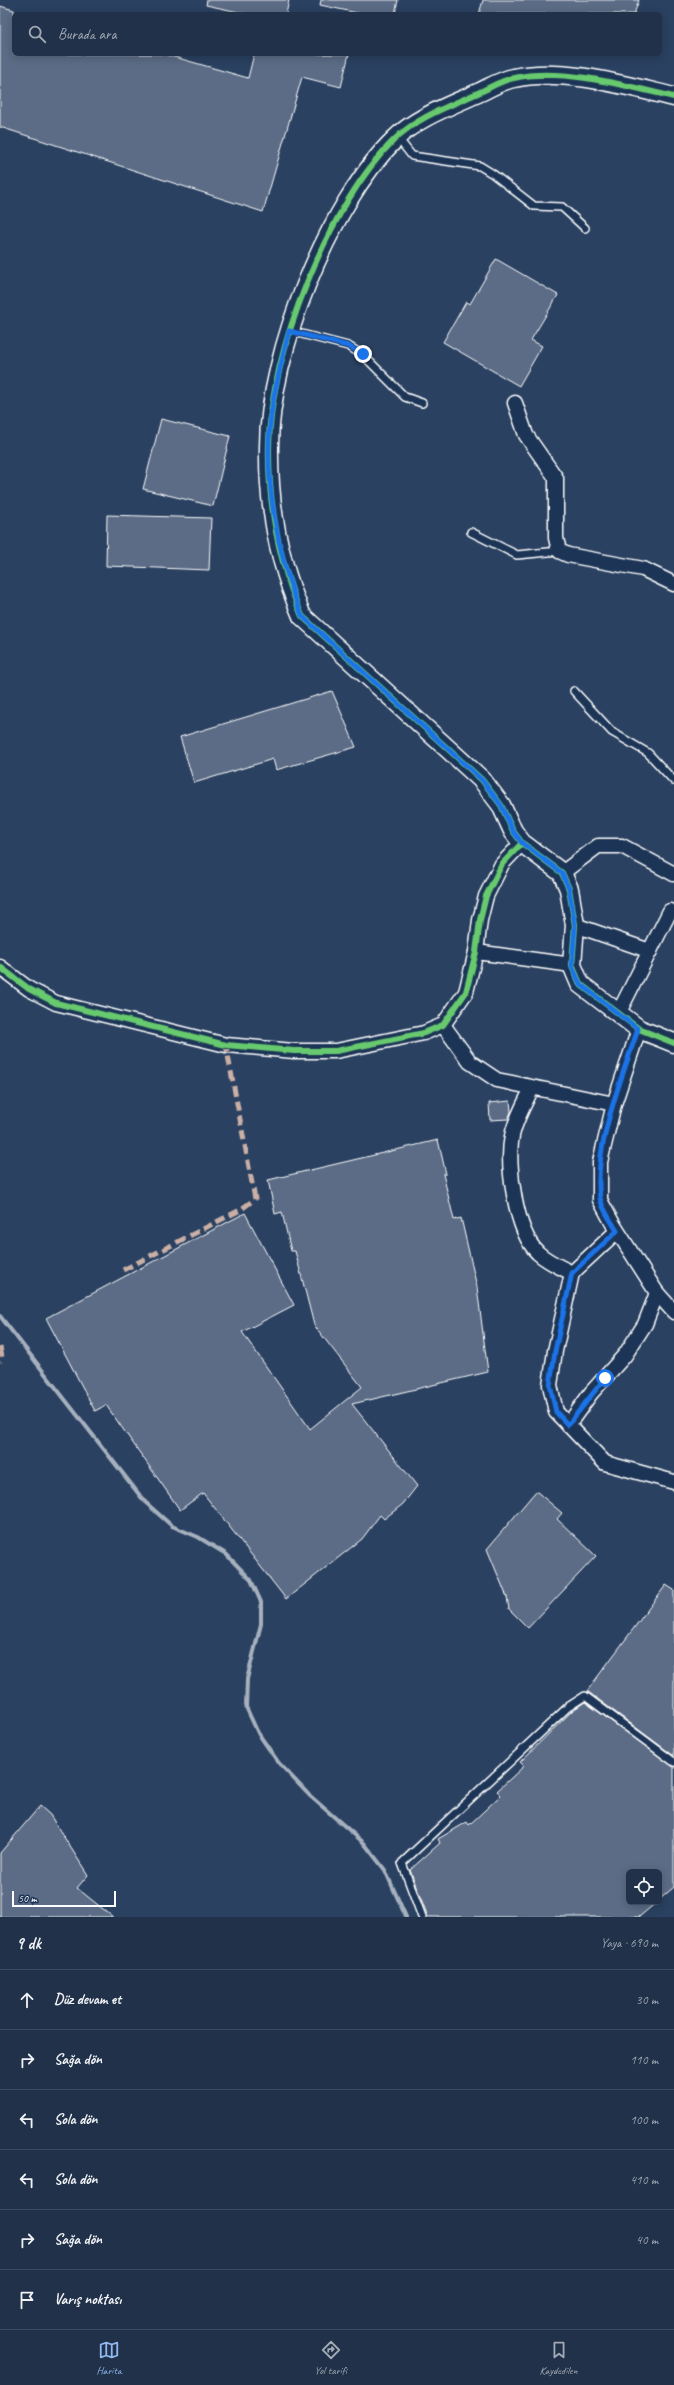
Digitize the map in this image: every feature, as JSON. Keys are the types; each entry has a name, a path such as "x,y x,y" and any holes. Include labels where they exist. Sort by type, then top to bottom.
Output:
{"street":[{"path":"674,97 623,85 541,73 512,78 432,114 397,137 380,154 342,210 306,284 289,331 272,409 268,446 276,533 289,585 302,616 482,780 501,805 513,831 522,843 562,873 569,889 575,925 572,966 580,984 638,1029 674,1043"},
{"path":"515,403 526,435 556,478 556,538 559,551 568,556 643,569 674,584"},
{"path":"0,967 29,989 56,1003 226,1045 294,1051 336,1051 424,1033 444,1024 466,992 476,952 480,920 486,896 502,864 522,843"},
{"path":"562,873 598,846 622,846 674,874"},
{"path":"618,1014 670,911"},
{"path":"575,925 650,951"},
{"path":"476,952 572,966"},
{"path":"444,1024 470,1062 497,1080 614,1104"},
{"path":"638,1029 614,1104 600,1162 600,1200 617,1231 657,1293 674,1312"},
{"path":"532,1088 512,1136 510,1158 516,1201 523,1229 537,1252 553,1264 572,1273"},
{"path":"617,1231 572,1273 555,1351 550,1385 556,1412 605,1463 674,1482"},
{"path":"568,1425 591,1393 625,1355 645,1324 657,1293"}],"lane":[{"path":"397,137 412,156 480,166 493,174 534,206 562,207 586,228"},
{"path":"289,331 348,346 363,354 405,397 422,403"},
{"path":"471,532 517,555 559,551"},
{"path":"574,691 612,732 648,753 674,781"},
{"path":"422,1917 402,1863 568,1707 584,1696 674,1762"}],"building":[{"path":"207,0 289,0 286,12 239,12 206,5"},
{"path":"321,0 398,0 395,12 353,12 320,5"},
{"path":"483,0 639,0 635,12 480,12"},
{"path":"0,6 14,10 14,12 12,12 12,56 171,56 248,78 254,56 349,56 341,87 302,77 263,212 0,127"},
{"path":"496,259 558,295 531,340 542,346 519,386 443,342 466,302 470,304"},
{"path":"161,419 230,436 213,506 143,489"},
{"path":"107,515 211,518 209,570 106,566"},
{"path":"332,691 356,747 276,770 273,759 194,783 180,737"},
{"path":"510,1101 511,1112 508,1119 490,1120 489,1103"},
{"path":"438,1140 446,1174 443,1174 454,1220 461,1218 477,1287 488,1372 352,1404 417,1486 403,1504 384,1519 380,1515 362,1539 286,1599 203,1493 180,1510 106,1405 95,1411 46,1318 245,1213 294,1305 242,1332 310,1429 362,1387 314,1325 295,1251 291,1251 282,1212 275,1214 268,1180"},
{"path":"536,1491 562,1513 557,1519 596,1556 528,1628 509,1609 507,1597 487,1549"},
{"path":"666,1585 674,1590 674,1756 587,1691"},
{"path":"585,1702 674,1767 674,1887 662,1897 662,1869 626,1869 626,1905 653,1905 639,1917 428,1917 410,1870 440,1843 438,1839 467,1822 469,1825 501,1795 497,1791 524,1766 520,1762 573,1710"},
{"path":"40,1806 50,1815 88,1875 77,1888 113,1917 0,1917 0,1853"}],"waterway":[{"path":"0,1316 145,1502 172,1526 198,1537 226,1554 251,1580 261,1602 261,1624 247,1679 246,1707 258,1733 278,1762 309,1795 364,1843 385,1870 406,1917"}],"marked path":[{"path":"123,1270 240,1210 255,1199 226,1045"},
{"path":"0,1347 2,1357 0,1362"}],"cycle path":[{"path":"674,97 594,79 573,76 532,75 501,82 435,112 404,131 395,139 371,167 347,201 326,240 307,282 291,325 279,368 272,409 269,446 270,490 276,533 287,575 302,616 482,780 501,805 513,831 522,843 562,873 569,889 575,925 572,965 580,984 639,1029 674,1043"},
{"path":"0,967 29,989 56,1003 226,1045 294,1051 336,1051 424,1033 443,1025 466,992 476,952 480,920 486,896 502,864 522,843"}],"route":[{"path":"363,354 348,346 289,331 281,362 272,409 268,446 276,533 289,585 302,616 332,645 379,685 482,780 501,805 513,831 522,843 562,873 569,889 575,925 572,966 580,984 638,1029 614,1104 600,1162 600,1200 617,1231 572,1273 555,1351 550,1385 556,1412 568,1425 591,1393 605,1378"}]}
